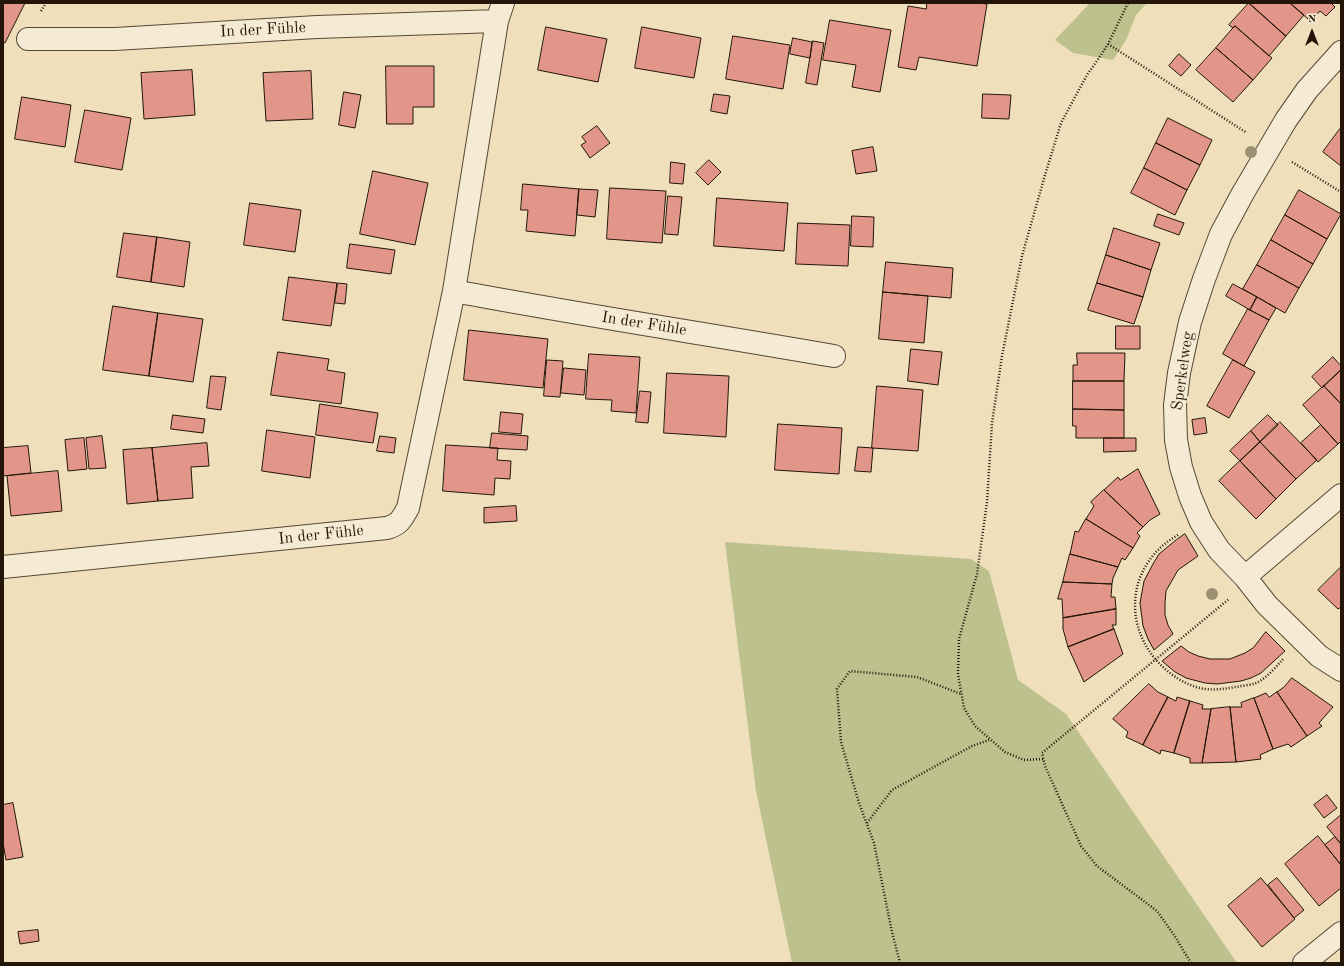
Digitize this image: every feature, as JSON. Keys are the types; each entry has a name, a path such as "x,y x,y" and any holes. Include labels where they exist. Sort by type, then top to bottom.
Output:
{"street":[{"name":"In der Fühle","path":"3,567 387,528 397,525 408,508 454,291 500,12 317,27 115,39 28,39"},
{"name":"Sperkelweg","path":"1341,52 1307,90 1286,120 1221,234 1190,322 1179,373 1176,405 1176,440 1181,467 1190,496 1201,522 1219,550 1267,605 1319,656 1341,670"},
{"name":"In der Fühle","path":"454,291 552,310 676,328 834,356"},
{"path":"1244,577 1341,495"},
{"path":"1304,963 1341,933"}],"path":[{"path":"1043,759 1024,760 1005,752 989,740 975,726 964,708 961,694 958,674 959,639 977,574 987,502 992,423 1002,356 1022,256 1061,123 1087,75 1108,44 1128,3"},
{"path":"1108,44 1341,192"},
{"path":"1201,522 1174,536 1160,548 1147,564 1137,585 1134,609 1140,632 1155,660 1170,673 1184,682 1204,689 1223,689 1257,682 1270,673 1302,640"},
{"path":"1191,963 1157,911 1097,866 1081,846 1045,766 1042,753 1230,599 1244,577"},
{"path":"900,963 892,932 874,843 859,803 841,742 837,689 850,671 917,677 961,694"},
{"path":"866,824 892,790 972,746 989,740"}],"green space":[{"path":"1090,3 1147,3 1136,15 1126,40 1113,60 1073,53 1055,40"},
{"path":"725,542 971,559 989,571 1018,680 1066,714 1237,963 792,963 756,791"}],"building":[{"path":"3,3 25,3 5,43 3,42"},
{"path":"927,3 987,4 977,66 919,57 916,70 898,67 908,6 926,9"},
{"path":"1249,3 1286,36 1269,56 1235,26 1233,28 1229,25"},
{"path":"1249,3 1290,3 1304,15 1286,36"},
{"path":"1290,3 1331,3 1335,7 1326,16 1320,11 1311,21"},
{"path":"830,20 891,30 880,92 852,87 856,65 823,60"},
{"path":"1235,26 1272,58 1253,80 1216,48"},
{"path":"546,27 607,39 598,82 538,70"},
{"path":"642,27 701,38 694,78 635,68"},
{"path":"733,36 790,45 783,89 726,79"},
{"path":"793,38 812,42 810,58 790,54"},
{"path":"813,41 824,43 817,85 806,83"},
{"path":"1216,48 1253,80 1233,102 1196,70"},
{"path":"1179,54 1191,65 1181,76 1169,66"},
{"path":"386,66 434,66 434,107 413,107 413,124 387,124"},
{"path":"192,70 195,115 144,119 141,73"},
{"path":"311,71 313,119 266,121 263,73"},
{"path":"344,92 361,95 355,128 339,125"},
{"path":"714,94 730,96 727,114 711,111"},
{"path":"983,94 1011,95 1009,119 982,118"},
{"path":"22,97 71,105 65,147 15,139"},
{"path":"85,110 131,118 122,170 75,162"},
{"path":"1168,118 1212,140 1200,165 1156,143"},
{"path":"597,126 610,143 590,158 581,145 586,142 582,137"},
{"path":"1340,129 1341,130 1341,166 1323,152"},
{"path":"1156,143 1200,165 1187,190 1144,168"},
{"path":"873,147 877,171 856,174 852,151"},
{"path":"709,160 721,172 708,185 696,173"},
{"path":"671,162 685,164 683,184 670,183"},
{"path":"1144,168 1187,190 1175,215 1131,193"},
{"path":"373,171 428,183 415,245 360,234"},
{"path":"523,184 579,189 575,236 526,231 528,210 521,210"},
{"path":"610,188 666,191 662,243 607,239"},
{"path":"579,189 598,190 595,217 577,215"},
{"path":"1299,190 1341,214 1327,239 1285,215"},
{"path":"668,196 682,197 678,235 665,234"},
{"path":"717,198 788,203 784,251 714,246"},
{"path":"250,203 301,210 295,252 244,245"},
{"path":"1158,214 1184,223 1179,235 1154,226"},
{"path":"1285,215 1327,239 1313,264 1271,240"},
{"path":"852,216 874,217 873,247 851,246"},
{"path":"798,223 850,225 848,266 796,264"},
{"path":"1114,228 1160,243 1151,270 1106,255"},
{"path":"124,233 157,237 151,282 117,277"},
{"path":"157,237 190,242 184,287 151,282"},
{"path":"1271,240 1313,264 1299,288 1257,265"},
{"path":"350,244 395,250 391,274 347,268"},
{"path":"1106,255 1151,270 1143,297 1097,283"},
{"path":"886,262 953,268 951,298 883,292"},
{"path":"1257,265 1299,288 1285,313 1243,289"},
{"path":"289,277 337,283 331,326 283,320"},
{"path":"338,283 347,284 345,304 335,303"},
{"path":"1097,283 1143,297 1134,324 1088,310"},
{"path":"1233,284 1257,297 1250,310 1226,296"},
{"path":"883,292 928,296 924,343 879,339"},
{"path":"1257,297 1276,308 1269,320 1250,310"},
{"path":"113,306 158,313 149,376 103,370"},
{"path":"1248,309 1269,320 1244,366 1223,354"},
{"path":"158,313 203,319 193,382 149,376"},
{"path":"1116,326 1140,326 1140,349 1116,349"},
{"path":"469,330 548,339 543,388 464,380"},
{"path":"911,349 942,352 938,385 908,381"},
{"path":"278,352 329,359 327,370 345,373 341,404 271,395"},
{"path":"1077,353 1125,353 1124,381 1073,381 1073,365 1077,365"},
{"path":"589,354 640,357 636,413 611,411 612,400 586,399"},
{"path":"1333,357 1341,366 1341,370 1322,388 1312,377"},
{"path":"547,360 563,361 560,397 544,396"},
{"path":"1233,360 1255,372 1229,418 1207,406"},
{"path":"564,368 586,370 584,395 561,393"},
{"path":"1341,370 1341,404 1324,386"},
{"path":"667,373 729,376 726,437 664,433"},
{"path":"211,376 226,377 221,410 207,408"},
{"path":"1073,381 1124,381 1124,410 1073,409"},
{"path":"877,386 923,390 918,451 872,448"},
{"path":"1324,386 1341,404 1341,441 1338,444 1303,405"},
{"path":"640,391 651,392 648,423 636,422"},
{"path":"320,404 378,413 373,443 316,435"},
{"path":"1073,409 1124,410 1124,438 1076,438 1076,426 1073,426"},
{"path":"501,412 523,414 521,434 499,432"},
{"path":"173,415 205,419 203,433 171,429"},
{"path":"1268,415 1278,425 1260,442 1251,431"},
{"path":"1205,418 1207,433 1194,435 1192,420"},
{"path":"1280,422 1317,460 1296,479 1260,442"},
{"path":"778,424 842,428 839,474 775,470"},
{"path":"1321,425 1338,444 1318,462 1301,443"},
{"path":"267,430 315,437 310,478 262,471"},
{"path":"1251,431 1260,442 1240,461 1230,451"},
{"path":"492,433 528,436 527,450 490,448"},
{"path":"102,436 106,468 89,469 86,438"},
{"path":"380,436 396,438 394,453 377,451"},
{"path":"84,438 87,469 68,471 65,440"},
{"path":"1104,438 1136,438 1136,451 1104,452"},
{"path":"1260,442 1296,479 1276,499 1240,461"},
{"path":"207,443 209,466 191,467 193,498 158,501 152,448"},
{"path":"446,445 498,448 497,460 511,461 510,479 495,478 494,495 443,491"},
{"path":"28,446 31,473 3,476 3,448"},
{"path":"858,447 873,448 871,472 855,471"},
{"path":"152,448 158,501 127,504 123,450"},
{"path":"1240,461 1276,499 1256,519 1219,481"},
{"path":"1138,469 1160,514 1150,520 1143,527 1104,490 1118,477 1120,480"},
{"path":"58,471 62,511 11,516 7,476"},
{"path":"1104,490 1143,527 1137,533 1140,536 1133,548 1086,519 1094,506 1091,502"},
{"path":"516,506 517,521 484,523 484,508"},
{"path":"1086,519 1133,548 1125,560 1122,558 1118,567 1070,554 1075,531 1078,532"},
{"path":"1185,534 1198,556 1178,570 1166,591 1165,615 1173,634 1154,650 1143,626 1140,603 1144,581 1159,554"},
{"path":"1070,554 1118,567 1112,584 1063,582"},
{"path":"1341,567 1341,607 1338,609 1318,590"},
{"path":"1063,582 1112,584 1111,597 1115,597 1116,609 1063,618 1062,599 1058,599"},
{"path":"1116,609 1116,625 1112,625 1114,629 1068,647 1063,629 1063,618"},
{"path":"1114,629 1123,654 1084,682 1068,647"},
{"path":"1266,632 1285,651 1261,673 1241,681 1217,684 1205,683 1186,678 1175,672 1162,661 1181,646 1198,656 1210,659 1230,659 1253,648"},
{"path":"1292,678 1333,707 1319,723 1322,726 1307,736 1277,692"},
{"path":"1149,684 1158,692 1168,697 1143,745 1126,737 1128,732 1113,719"},
{"path":"1277,692 1307,736 1291,747 1288,744 1273,749 1254,698 1266,693 1269,697"},
{"path":"1168,697 1176,701 1177,697 1190,701 1174,753 1161,750 1160,754 1143,745"},
{"path":"1254,698 1273,749 1260,755 1261,759 1236,762 1230,707 1242,707 1241,703"},
{"path":"1190,701 1203,705 1202,709 1211,709 1202,763 1190,763 1190,758 1174,753"},
{"path":"1230,707 1236,762 1202,763 1211,709"},
{"path":"1327,795 1337,808 1324,818 1314,805"},
{"path":"13,803 23,857 6,860 3,843 3,805"},
{"path":"1341,815 1341,844 1327,827"},
{"path":"1318,836 1341,865 1341,888 1319,906 1285,864"},
{"path":"1335,837 1341,844 1341,865 1325,845"},
{"path":"1261,878 1295,919 1262,947 1228,906"},
{"path":"1277,878 1304,910 1294,918 1268,885"},
{"path":"38,930 39,941 20,944 18,932"}]}
